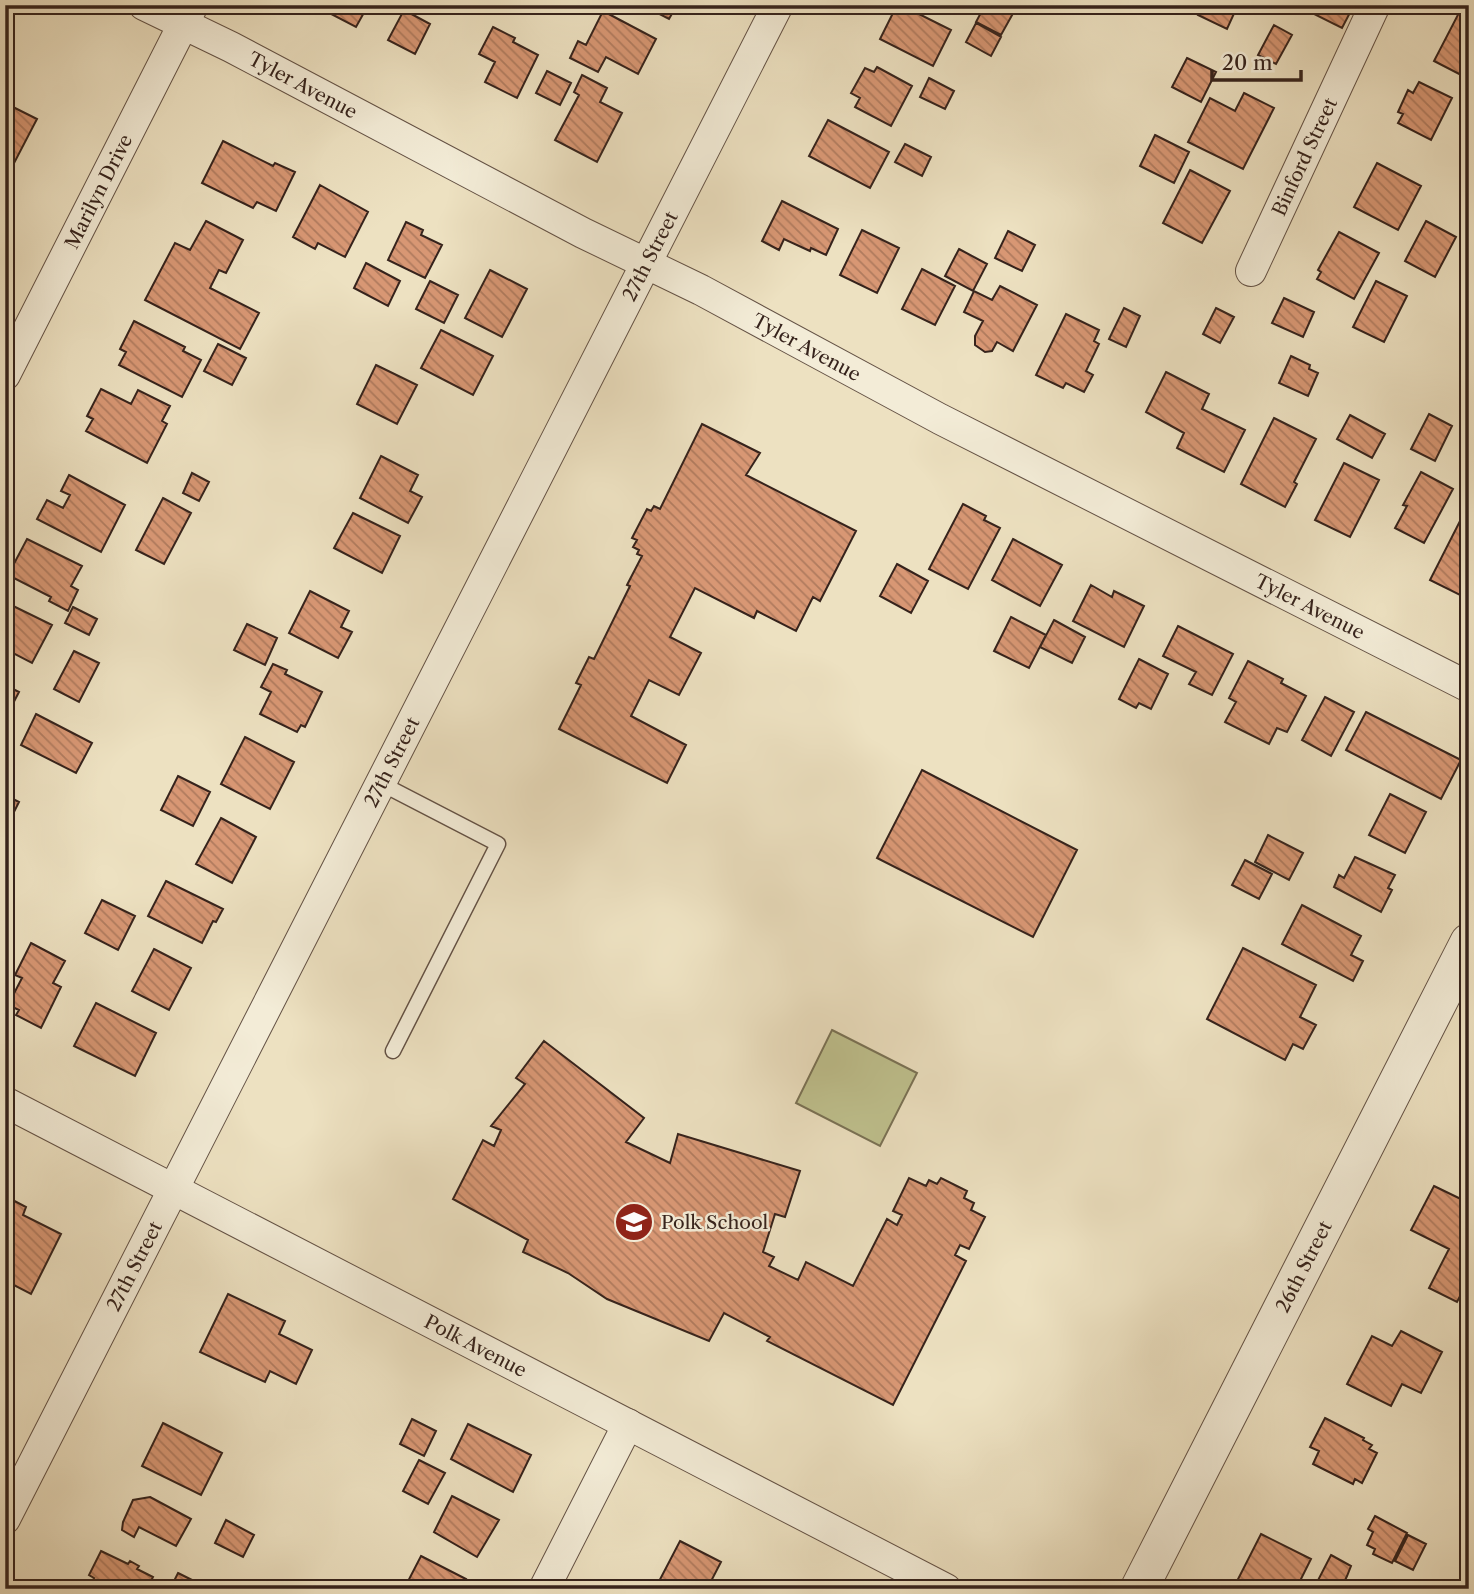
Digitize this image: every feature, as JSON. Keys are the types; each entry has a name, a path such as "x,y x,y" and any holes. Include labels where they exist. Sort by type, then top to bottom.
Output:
{"street":[{"name":"Tyler Avenue","path":"144,5 188,15 231,47 583,233 701,290 940,419 1469,687"},
{"name":"27th Street","path":"5,1519 778,5"},
{"name":"Binford Street","path":"1251,271 1375,5"},
{"name":"Marilyn Drive","path":"5,375 188,15"},
{"name":"26th Street","path":"1139,1589 1467,949"},
{"name":"Polk Avenue","path":"5,1102 946,1589"},
{"path":"544,1589 628,1424"}],"lane":[{"path":"380,783 498,844 393,1051"}],"green space":[{"path":"832,1030 917,1073 880,1146 796,1103"}],"building":[{"path":"314,5 374,5 371,11 366,9 356,27"},
{"path":"642,5 677,5 669,19"},
{"path":"897,5 951,30 933,66 880,39"},
{"path":"985,5 1012,5 1016,8 1001,35 976,22"},
{"path":"1203,5 1237,7 1227,29 1198,15"},
{"path":"1305,5 1354,5 1342,28 1304,9"},
{"path":"1463,5 1469,6 1469,79 1434,61"},
{"path":"404,10 430,24 415,54 388,40"},
{"path":"603,11 656,39 638,74 606,57 598,72 570,58 578,41 586,45"},
{"path":"976,23 1001,37 991,56 966,42"},
{"path":"1274,25 1292,35 1276,64 1258,55"},
{"path":"493,27 515,38 513,42 538,55 517,98 485,82 495,62 479,54"},
{"path":"1187,58 1216,72 1201,102 1172,87"},
{"path":"877,67 912,86 891,126 855,107 860,98 851,93 865,68 874,72"},
{"path":"547,71 571,83 560,105 536,93"},
{"path":"582,75 607,88 600,102 622,113 597,162 555,140 579,95 574,92"},
{"path":"929,78 954,91 945,109 920,97"},
{"path":"1419,82 1452,98 1431,140 1398,123 1403,114 1398,112 1408,90 1413,93"},
{"path":"1244,93 1274,108 1243,169 1188,142 1210,98 1235,111"},
{"path":"5,103 37,119 11,169 5,166"},
{"path":"828,120 889,152 870,188 809,156"},
{"path":"1155,135 1189,152 1174,183 1140,166"},
{"path":"223,141 273,166 275,163 295,172 276,211 257,202 253,208 202,183"},
{"path":"905,144 931,157 922,176 895,162"},
{"path":"1377,163 1421,186 1398,230 1354,207"},
{"path":"1190,170 1230,191 1202,243 1163,223"},
{"path":"320,185 368,212 345,257 318,243 315,249 293,237"},
{"path":"782,201 838,229 826,255 784,239 779,250 762,241"},
{"path":"206,221 243,240 226,273 219,270 210,288 259,313 240,349 145,300 175,243 190,250"},
{"path":"1426,221 1456,237 1435,277 1405,261"},
{"path":"406,222 423,230 421,235 442,245 425,278 388,260"},
{"path":"862,230 899,248 877,293 840,275"},
{"path":"1008,231 1035,245 1022,271 995,258"},
{"path":"1339,232 1379,253 1354,299 1317,279 1321,272 1318,270"},
{"path":"959,249 987,264 973,291 945,276"},
{"path":"366,263 400,281 388,306 354,288"},
{"path":"922,269 955,286 935,325 902,309"},
{"path":"490,270 527,289 502,337 465,318"},
{"path":"430,281 458,295 444,323 416,309"},
{"path":"1376,281 1407,296 1384,342 1353,327"},
{"path":"1000,286 1037,305 1013,351 997,342 992,351 985,352 975,345 975,336 983,321 964,312 974,291 992,300"},
{"path":"1284,298 1314,312 1303,337 1272,323"},
{"path":"1124,308 1140,316 1126,347 1109,339"},
{"path":"1216,308 1234,317 1220,343 1203,334"},
{"path":"1066,314 1099,330 1094,341 1099,344 1086,371 1093,375 1084,392 1066,383 1063,388 1036,375"},
{"path":"134,321 185,347 183,351 201,360 182,397 119,365 126,352 120,349"},
{"path":"441,330 493,356 473,395 421,368"},
{"path":"218,344 246,358 232,385 204,371"},
{"path":"1291,356 1310,365 1309,369 1318,373 1308,396 1279,383"},
{"path":"376,365 417,385 397,424 357,404"},
{"path":"1166,372 1209,394 1202,409 1245,430 1224,472 1177,448 1184,433 1146,412"},
{"path":"101,389 131,404 138,390 170,406 162,421 167,424 147,463 86,431 93,419 87,416"},
{"path":"1429,414 1452,426 1435,461 1411,449"},
{"path":"1350,415 1385,434 1372,458 1337,439"},
{"path":"1274,418 1316,439 1294,482 1297,484 1285,507 1241,484"},
{"path":"702,424 760,453 746,475 856,531 820,601 813,597 796,631 757,611 754,618 695,588 670,637 701,653 679,695 649,680 631,716 686,745 667,783 559,729 581,685 576,683 589,657 594,659 642,556 637,554 639,550 633,547 637,540 632,538 647,509 651,511 654,506 660,509"},
{"path":"381,456 418,475 410,491 422,497 408,523 360,498"},
{"path":"1344,463 1379,480 1350,537 1315,520"},
{"path":"1421,472 1453,489 1424,543 1395,528 1407,506 1403,505"},
{"path":"192,473 209,482 199,501 183,493"},
{"path":"69,475 125,505 101,552 37,519 47,500 63,508 70,495 61,491"},
{"path":"163,498 191,513 164,564 136,550"},
{"path":"963,504 986,516 984,520 1000,528 968,589 929,569"},
{"path":"353,513 400,536 382,573 334,548"},
{"path":"1460,521 1469,525 1469,586 1465,584 1460,595 1430,580"},
{"path":"27,539 82,566 71,586 78,590 68,611 49,601 51,597 8,575"},
{"path":"1013,539 1062,565 1040,606 992,580"},
{"path":"897,564 928,581 911,613 880,596"},
{"path":"1091,585 1112,597 1114,591 1144,606 1124,647 1073,621"},
{"path":"310,591 349,611 341,627 352,632 338,658 289,633"},
{"path":"5,602 52,625 32,663 5,649"},
{"path":"73,607 97,619 89,635 65,623"},
{"path":"1011,617 1046,635 1029,668 994,651"},
{"path":"1054,620 1085,637 1072,663 1040,647"},
{"path":"247,624 277,638 265,665 234,650"},
{"path":"1178,626 1233,654 1212,695 1189,684 1196,672 1163,656"},
{"path":"74,651 99,663 79,702 54,689"},
{"path":"1139,659 1168,674 1151,709 1139,703 1136,708 1119,699"},
{"path":"1248,661 1283,679 1281,683 1306,696 1287,732 1277,728 1269,744 1225,722 1236,702 1229,698"},
{"path":"273,664 287,670 285,674 322,692 305,727 301,725 297,732 260,714 271,692 261,687"},
{"path":"5,685 19,692 5,719"},
{"path":"1325,697 1354,712 1331,756 1302,740"},
{"path":"1366,712 1461,760 1441,799 1346,750"},
{"path":"36,714 92,743 76,773 21,745"},
{"path":"245,737 294,762 270,809 221,784"},
{"path":"922,770 1077,850 1033,937 877,858"},
{"path":"178,776 210,792 193,826 161,810"},
{"path":"1390,794 1426,812 1405,853 1369,835"},
{"path":"5,795 19,802 7,826 5,825"},
{"path":"221,818 256,837 232,883 196,864"},
{"path":"1268,835 1303,853 1289,880 1255,862"},
{"path":"1355,857 1395,875 1388,888 1392,890 1381,912 1334,887 1339,875 1344,878"},
{"path":"1245,860 1272,874 1259,899 1232,885"},
{"path":"166,881 223,909 216,922 213,921 202,943 148,916"},
{"path":"102,900 135,916 118,950 85,933"},
{"path":"1302,905 1361,936 1351,955 1363,961 1353,981 1282,944"},
{"path":"31,943 65,961 53,983 61,987 41,1028 16,1015 19,1010 8,1005 22,978 15,975"},
{"path":"1243,948 1316,985 1300,1017 1316,1025 1303,1049 1293,1044 1285,1060 1207,1019"},
{"path":"154,949 191,968 169,1010 132,991"},
{"path":"96,1003 156,1033 135,1076 74,1046"},
{"name":"Polk School","path":"544,1041 644,1118 626,1142 670,1163 678,1134 800,1171 785,1217 775,1214 763,1252 774,1257 769,1266 798,1280 806,1262 853,1286 887,1219 897,1225 902,1215 893,1211 909,1178 926,1186 929,1180 937,1184 941,1178 967,1191 964,1198 974,1203 971,1210 985,1217 969,1249 960,1245 955,1255 966,1261 893,1405 767,1341 770,1337 724,1313 709,1341 607,1299 568,1273 523,1252 528,1240 453,1199 483,1140 494,1146 501,1130 491,1126 525,1084 516,1078"},
{"path":"1434,1186 1469,1203 1469,1279 1457,1302 1429,1288 1449,1249 1411,1230"},
{"path":"5,1196 26,1207 23,1215 61,1234 31,1294 6,1281"},
{"path":"228,1294 285,1321 279,1334 312,1350 296,1384 270,1371 265,1382 200,1352"},
{"path":"1401,1331 1442,1352 1421,1393 1402,1384 1391,1406 1347,1384 1372,1336 1392,1346"},
{"path":"1325,1418 1364,1438 1363,1440 1372,1445 1369,1449 1377,1453 1362,1483 1355,1479 1353,1484 1313,1464 1319,1451 1310,1447"},
{"path":"412,1419 436,1431 424,1456 400,1444"},
{"path":"163,1423 222,1453 201,1495 142,1466"},
{"path":"468,1424 531,1455 513,1492 451,1459"},
{"path":"419,1460 445,1473 428,1504 403,1491"},
{"path":"452,1496 499,1520 477,1557 434,1532"},
{"path":"150,1497 191,1519 176,1546 139,1527 134,1537 122,1530 133,1500"},
{"path":"1375,1516 1407,1533 1392,1563 1373,1554 1375,1549 1367,1545 1373,1532 1368,1529"},
{"path":"226,1520 254,1535 243,1557 215,1543"},
{"path":"1261,1534 1311,1559 1296,1589 1233,1589"},
{"path":"1408,1535 1426,1544 1413,1570 1395,1561"},
{"path":"680,1541 721,1562 707,1589 655,1589"},
{"path":"101,1551 128,1564 130,1561 139,1566 137,1569 153,1577 147,1589 88,1589 94,1578 89,1575"},
{"path":"1331,1555 1351,1566 1347,1576 1341,1589 1316,1589 1314,1588"},
{"path":"421,1556 466,1579 461,1589 404,1589"},
{"path":"178,1573 210,1589 170,1589"}],"place":[{"name":"Polk School","path":"634,1222"}]}
